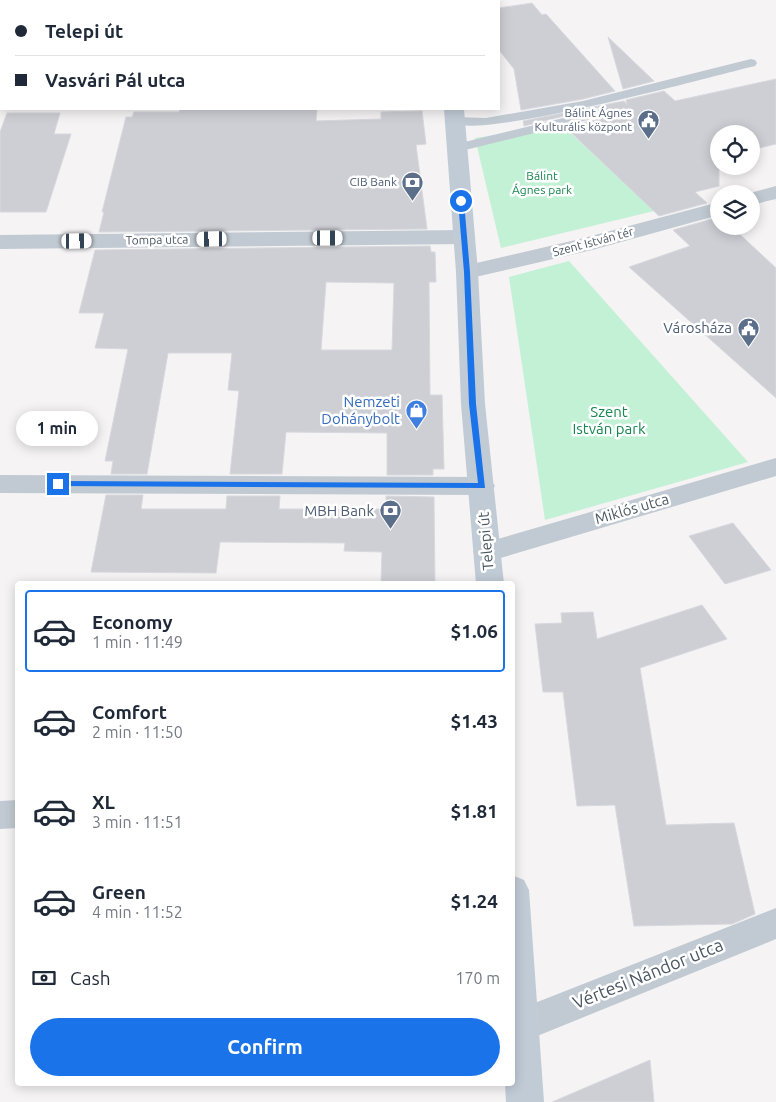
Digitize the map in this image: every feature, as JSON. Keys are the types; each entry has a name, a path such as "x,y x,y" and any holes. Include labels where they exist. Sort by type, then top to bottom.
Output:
{"main road":[{"name":"Telepi út","path":"454,115 467,272 473,404 490,581"},
{"path":"515,941 525,1102"}],"street":[{"path":"760,196 776,192"},
{"name":"Szent István tér","path":"467,272 584,245 710,210"},
{"name":"Tompa utca","path":"0,242 464,237"},
{"name":"Miklós utca","path":"487,552 776,467"},
{"path":"0,484 482,486"},
{"path":"0,815 15,814"},
{"name":"Vértesi Nándor utca","path":"520,1026 776,923"}],"lane":[{"path":"454,115 486,122 583,105 751,63"},
{"path":"457,148 744,77"}],"green space":[{"name":"Bálint Ágnes park","path":"562,125 654,211 501,248 475,138"},
{"name":"Szent István park","path":"569,261 748,462 545,520 509,277"}],"building":[{"path":"532,3 542,15 546,14 615,91 583,99 521,110 514,69 500,51 500,8"},
{"path":"608,37 654,81 623,89"},
{"name":"Bálint Ágnes Kulturális központ","path":"776,79 776,144 760,148 760,125 710,125 710,175 719,175 719,185 710,185 710,188 695,192 707,203 659,216 565,127 604,118 608,114 604,108 600,107 524,126 523,121 624,101 627,105 626,100 664,91 675,101"},
{"path":"180,110 317,110 316,121 381,119 381,112 422,111 426,144 416,145 427,229 99,232 104,212 102,212 126,117 132,117 134,112 179,112"},
{"path":"7,113 60,113 54,134 71,134 46,212 0,212 0,132"},
{"name":"Városháza","path":"710,220 710,235 741,235 776,268 776,398 629,267 690,246 673,230"},
{"path":"430,246 431,252 435,252 436,282 429,282 430,395 442,395 444,469 433,469 433,475 387,475 387,433 286,432 282,474 230,474 239,391 228,390 232,353 168,353 147,474 111,474 113,461 105,461 128,349 95,348 104,313 79,313 95,250","holes":["326,282 394,283 392,350 321,350"]},
{"path":"106,495 143,495 141,509 226,509 227,496 280,496 279,509 386,509 386,496 434,497 435,581 381,581 382,552 344,551 345,543 220,542 216,573 91,572"},
{"path":"733,523 771,570 725,584 689,536"},
{"path":"702,605 727,639 640,668 666,825 734,823 755,914 732,924 634,926 615,805 577,806 563,692 543,692 535,624 562,623 561,613 593,612 597,639"},
{"path":"650,1060 654,1102 552,1102"}],"place":[{"name":"Bálint Ágnes Kulturális központ","path":"648,139"},
{"name":"CIB Bank","path":"413,201"},
{"name":"Városháza","path":"748,347"},
{"name":"Nemzeti Dohánybolt","path":"416,430"},
{"name":"MBH Bank","path":"390,530"}],"route":[{"path":"58,484 482,486 473,404 467,272 461,201"}]}
